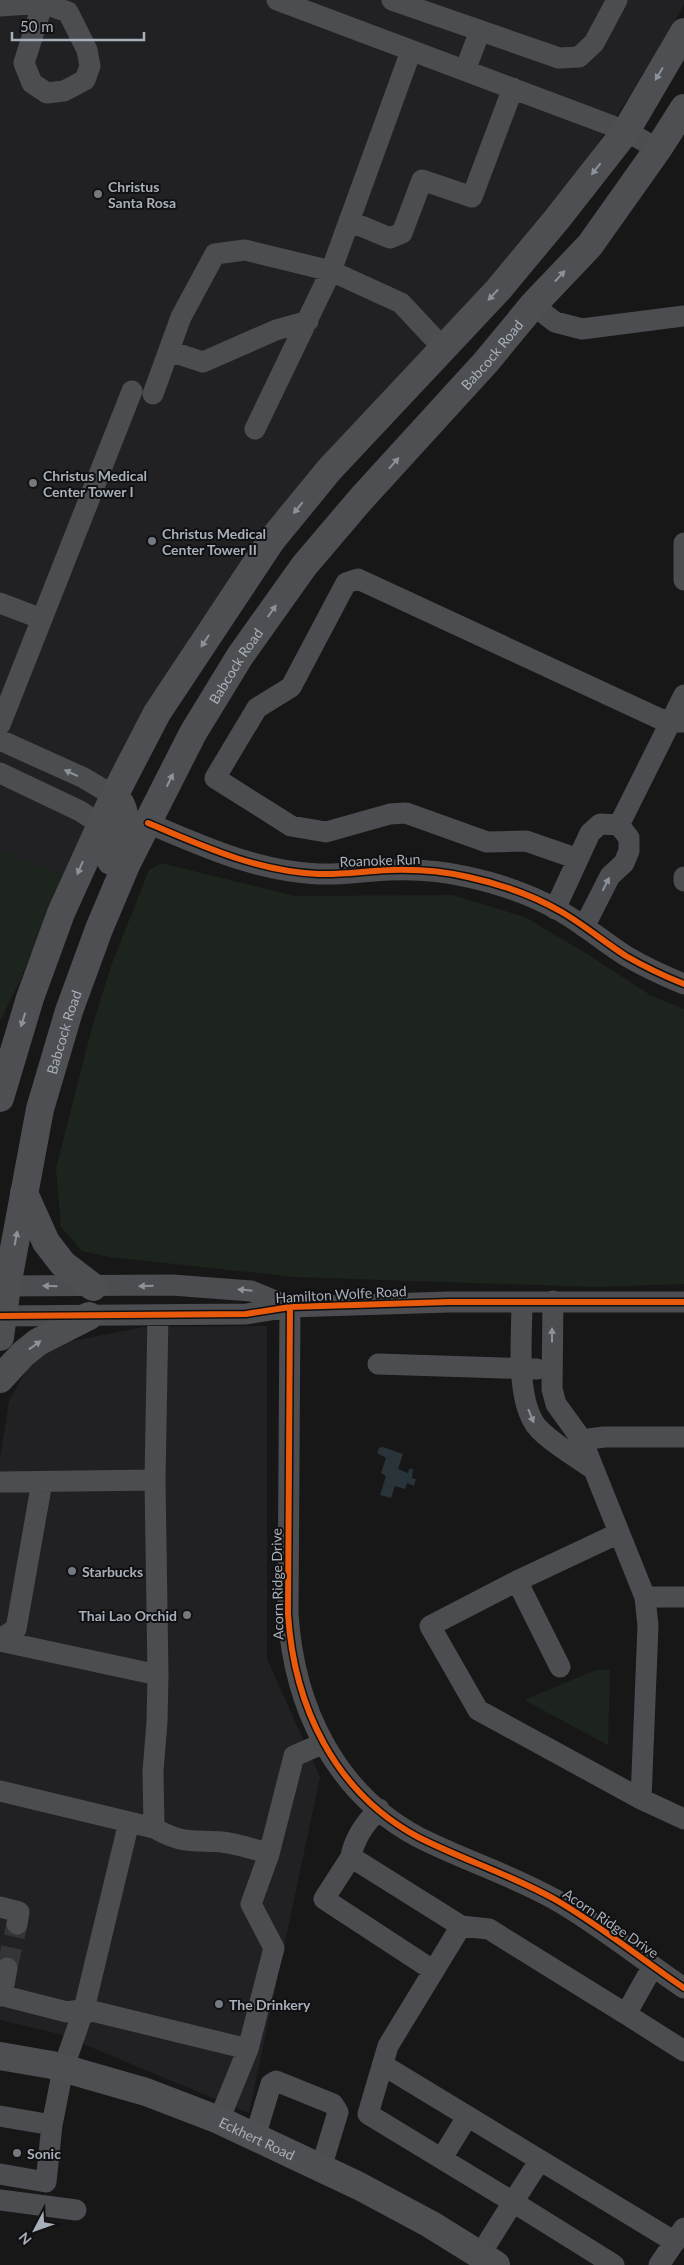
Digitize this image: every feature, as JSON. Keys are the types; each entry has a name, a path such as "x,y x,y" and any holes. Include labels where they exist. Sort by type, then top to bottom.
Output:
{"main road":[{"path":"0,1098 33,988 61,914 100,824 157,713 271,541 329,470 510,276 626,130 684,32"},
{"name":"Babcock Road","path":"1,1323 3,1286 24,1193 40,1109 69,1011 126,865 193,733 240,656 304,566 361,499 479,369 533,305 590,245 658,149 684,108"},
{"path":"329,470 361,499"},
{"path":"94,944 84,928 86,914 126,824 120,802 114,796"},
{"path":"24,1193 46,1242 64,1264 93,1287"},
{"path":"0,1379 23,1354 38,1342 88,1316"},
{"name":"Eckhert Road","path":"0,2056 63,2069 146,2092 219,2120 359,2186 430,2224 488,2260"}],"street":[{"path":"392,0 559,58 579,57 594,43 617,0"},
{"path":"279,1 626,130 658,149"},
{"path":"0,6 44,2"},
{"path":"465,70 480,31"},
{"path":"255,429 331,271 411,51"},
{"path":"349,222 390,238 402,233 422,180 472,197 513,88"},
{"path":"153,394 181,317 215,254 245,250 331,271 401,303 444,348"},
{"path":"533,305 555,322 582,329 684,316"},
{"path":"169,351 203,362 276,330 308,322"},
{"path":"0,724 132,391"},
{"path":"684,543 682,562 684,580"},
{"path":"578,858 526,841 488,842 406,813 390,814 326,832 292,826 216,778 256,708 291,687 346,583 358,579 658,718 678,722"},
{"path":"0,602 42,619"},
{"path":"619,826 678,722 684,695"},
{"path":"0,740 84,778 114,796"},
{"path":"0,773 80,811 100,824"},
{"name":"Roanoke Run","path":"148,824 213,852 247,863 282,870 318,874 353,874 389,870 434,871 467,876 500,885 555,909 626,956 684,984"},
{"path":"555,909 590,834 600,824 619,826 629,838 629,851 624,863 610,876 584,927"},
{"name":"Hamilton Wolfe Road","path":"3,1286 93,1287 172,1285 251,1290 290,1307"},
{"path":"522,1302 525,1399 533,1422 548,1438 576,1445 604,1437 684,1436"},
{"name":"Hamilton Wolfe Road","path":"1,1323 88,1316 246,1314 290,1307 522,1302 684,1302"},
{"path":"553,1302 552,1389 556,1404 576,1445 594,1470 645,1597 648,1626 642,1799"},
{"name":"Acorn Ridge Drive","path":"290,1307 290,1641 301,1694 311,1719 324,1743 355,1786 378,1809 418,1836 555,1900 618,1941 684,1988"},
{"path":"154,1828 153,1771 158,1675 155,1480 158,1314"},
{"path":"378,1364 552,1369"},
{"path":"0,1482 155,1480"},
{"path":"0,1640 16,1629 42,1482"},
{"path":"619,1532 517,1581 430,1626 478,1710 642,1799 684,1819"},
{"path":"517,1581 560,1667"},
{"path":"645,1597 684,1597"},
{"path":"0,1640 158,1675"},
{"path":"219,2120 248,2049 274,1948 251,1904 268,1854 294,1756 324,1743"},
{"path":"0,1791 154,1828 170,1837 186,1842 224,1842 268,1854"},
{"path":"378,1809 357,1837 353,1844 351,1857 324,1898 434,1971"},
{"path":"0,2174 46,2182 52,2125 63,2069 84,2009 129,1822"},
{"path":"351,1857 461,1926 489,1929 684,2051"},
{"path":"0,1908 19,1912 17,1924"},
{"path":"461,1926 388,2046 368,2114 614,2265"},
{"path":"626,2014 653,1966"},
{"path":"7,1968 1,1996 67,2012 84,2009 248,2049"},
{"path":"383,2065 540,2160 679,2235 659,2265"},
{"path":"255,2137 271,2084 276,2081 332,2104 338,2112 321,2168"},
{"path":"0,2116 52,2125"},
{"path":"442,2158 467,2116"},
{"path":"488,2260 513,2202 540,2160"},
{"path":"0,2200 76,2210"}],"shaded area":[{"path":"0,0 684,0 684,4 677,17 632,93 580,170 525,238 240,564 192,634 131,739 64,875 0,851"},
{"path":"0,851 64,875 20,981 0,1021"},
{"path":"161,863 295,896 452,895 525,917 592,957 650,995 684,1009 684,1284 595,1287 295,1277 109,1257 82,1251 61,1227 56,1168 93,1024 111,966 149,870"},
{"path":"267,1326 267,1659 320,1777 249,2113 59,2034 0,2020 0,1460 9,1400 27,1370 52,1345 143,1327"},
{"path":"383,1447 403,1454 398,1469 408,1473 409,1469 413,1469 412,1478 416,1479 414,1486 407,1483 405,1489 395,1486 391,1498 380,1495 386,1476 381,1473 386,1458 377,1453 379,1448"},
{"path":"596,1670 610,1670 608,1745 524,1700"}],"tunnel":[{"path":"7,1968 17,1924"}],"cycle path":[{"path":"148,823 231,856 252,863 295,872 336,874 389,870 429,871 492,883 549,905 626,956 684,984"},
{"path":"0,1316 246,1314 290,1307 449,1302 684,1302"},
{"path":"290,1307 288,1614 292,1648 299,1681 310,1713 324,1743 342,1771 363,1796 389,1818 418,1837 556,1900 684,1988"}],"place":[{"name":"Christus Santa Rosa","path":"98,194"},
{"name":"Christus Medical Center Tower I","path":"33,483"},
{"name":"Christus Medical Center Tower II","path":"152,541"},
{"name":"Starbucks","path":"72,1571"},
{"name":"Thai Lao Orchid","path":"187,1615"},
{"name":"The Drinkery","path":"219,2004"},
{"name":"Sonic","path":"17,2153"}]}
